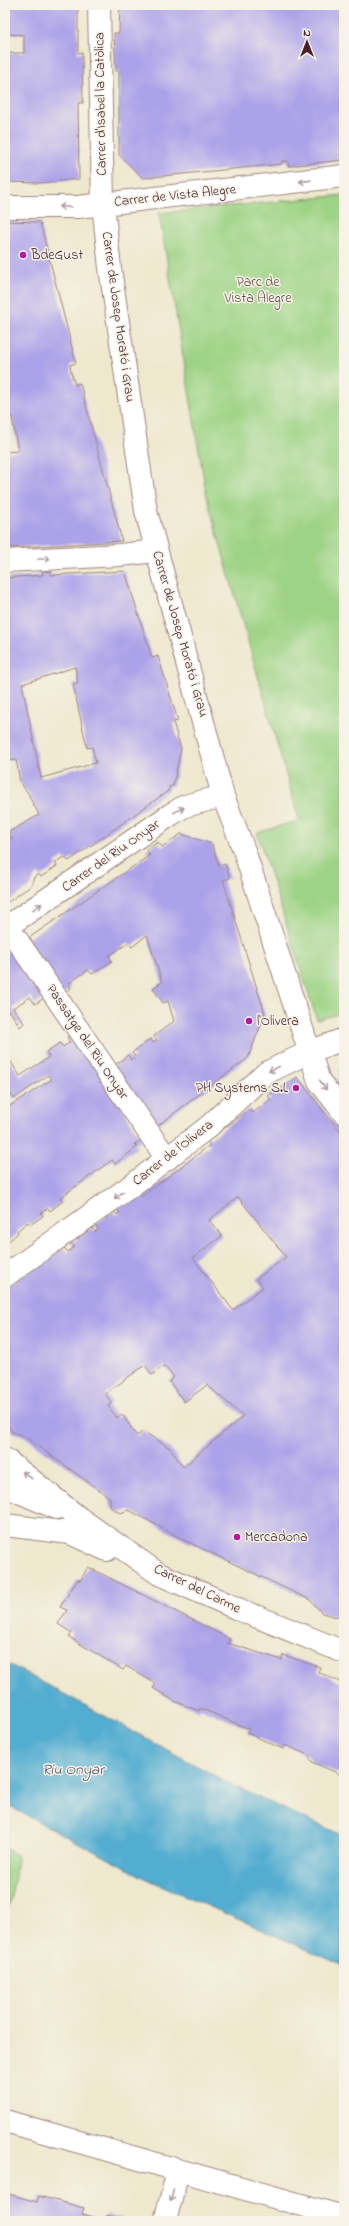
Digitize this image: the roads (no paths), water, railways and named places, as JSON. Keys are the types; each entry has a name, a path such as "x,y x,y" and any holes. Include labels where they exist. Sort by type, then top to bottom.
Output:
{"street":[{"name":"Carrer d'Isabel la Catòlica","path":"99,5 103,204"},
{"name":"Carrer de Vista Alegre","path":"5,207 78,207 344,176"},
{"name":"Carrer de Josep Morató i Grau","path":"103,204 110,268 145,503 156,551 211,744 224,796 273,937 309,1052 319,1081 344,1114"},
{"path":"5,561 120,555 156,551"},
{"name":"Carrer del Riu Onyar","path":"6,928 170,815 185,806 224,796"},
{"name":"Passatge del Riu Onyar","path":"6,928 167,1158"},
{"name":"Carrer de l'Olivera","path":"5,1276 208,1127 266,1074 309,1052 344,1039"},
{"name":"Carrer del Carme","path":"5,1459 75,1526"},
{"path":"5,1486 75,1526"},
{"name":"Carrer del Carme","path":"5,1498 75,1526 159,1574 238,1609 344,1652"},
{"path":"5,1525 75,1526"},
{"path":"5,2121 344,2217"},
{"path":"165,2221 178,2170"}],"water":[{"name":"Riu Onyar","path":"5,1662 236,1787 344,1836 344,1966 145,1878 5,1804"}],"place":[{"name":"BdeGust","path":"23,255"},
{"name":"l'Olivera","path":"249,1021"},
{"name":"PH Systems S.L","path":"296,1088"},
{"name":"Mercadona","path":"237,1537"}],"park label":[{"name":"Parc de Vista Alegre","path":"258,290"}]}
